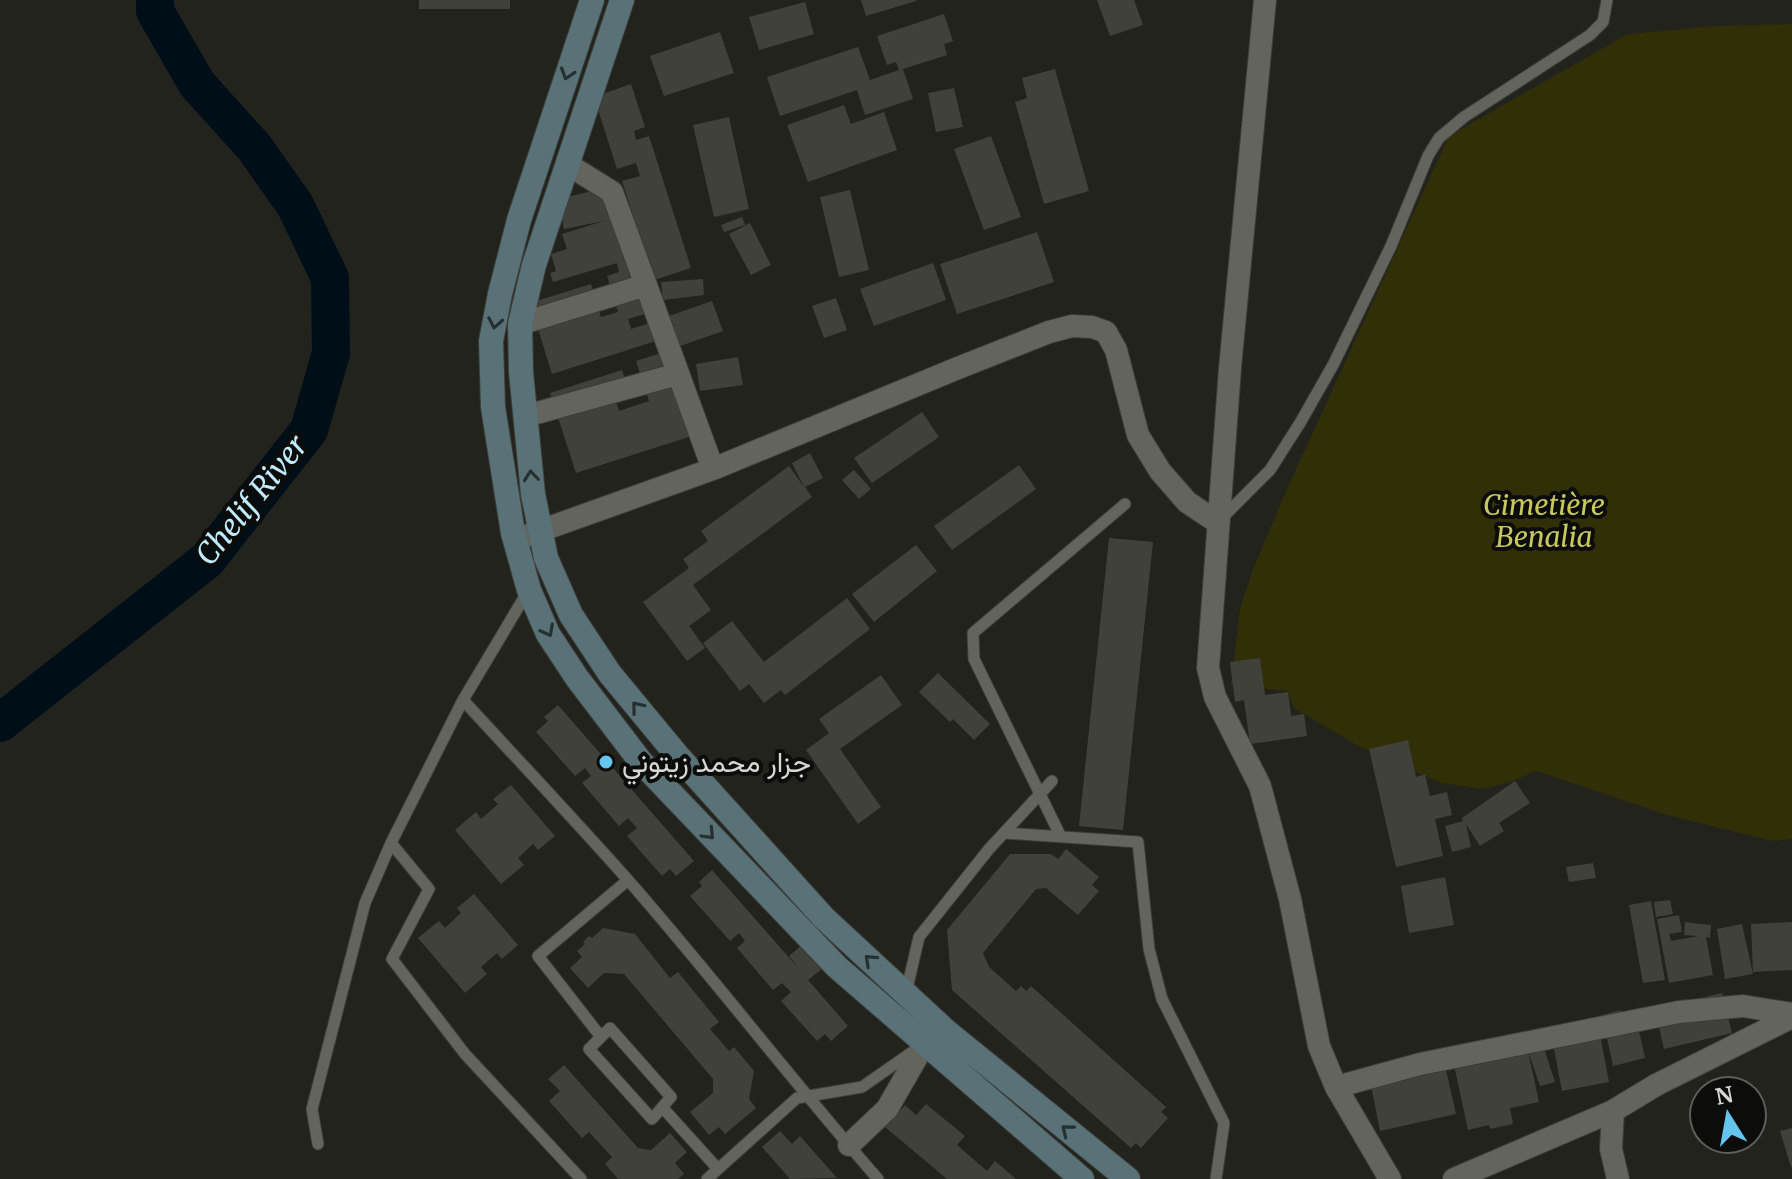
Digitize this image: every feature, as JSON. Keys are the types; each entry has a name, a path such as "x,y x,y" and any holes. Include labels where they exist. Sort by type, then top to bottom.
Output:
{"street":[{"path":"592,0 519,220 491,341 493,407 515,540 529,590 548,634 577,678 641,762 837,967 1128,1179"},
{"path":"622,0 534,265 520,324 533,494 546,558 571,615 610,674 677,755 824,918 906,994 932,1034 1082,1179"},
{"path":"1265,0 1217,522 1208,668 1215,697 1260,786 1290,899 1319,1046 1336,1087 1390,1179"},
{"path":"567,164 612,192 713,469"},
{"path":"520,324 646,285"},
{"path":"515,540 713,469 1049,332 1072,326 1092,327 1106,332 1116,350 1138,435 1160,471 1187,502 1217,522"},
{"path":"526,416 678,374"},
{"path":"1336,1087 1420,1064 1679,1012 1743,1006 1792,1016"},
{"path":"1454,1179 1613,1111 1656,1085 1792,1016"},
{"path":"849,1145 887,1109 932,1034"},
{"path":"1613,1111 1611,1149 1618,1179"}],"lane":[{"path":"1217,522 1270,470 1307,411 1340,352 1391,246 1428,156 1439,138 1464,117 1590,35 1603,22 1607,0"},
{"path":"1060,835 974,659 973,633 1125,504"},
{"path":"318,1144 312,1109 365,903 391,843 463,700 529,590"},
{"path":"463,700 628,880 766,1043 806,1097 878,1179"},
{"path":"906,994 919,937 1004,833 1052,781"},
{"path":"1004,833 1138,842 1149,949 1162,999 1224,1123 1216,1179"},
{"path":"391,843 429,889 392,959 465,1054 581,1179"},
{"path":"601,1037 538,956 628,880"},
{"path":"610,1028 671,1097 652,1119 589,1049 601,1037 610,1028"},
{"path":"707,1179 797,1098 862,1087 932,1034"},
{"path":"662,1107 718,1169"}],"green space":[{"name":"Cimetière Benalia","path":"1792,24 1792,839 1773,841 1667,815 1536,771 1483,789 1441,783 1360,747 1294,708 1287,691 1231,685 1240,609 1253,569 1449,136 1628,34 1714,26"}],"building":[{"path":"419,0 510,0 510,9 419,9"},
{"path":"861,0 916,0 916,1 866,16"},
{"path":"1097,0 1134,0 1143,25 1110,36"},
{"path":"805,2 814,34 759,50 749,17"},
{"path":"944,14 953,41 944,44 947,55 903,69 913,99 865,115 857,90 780,116 767,77 858,47 870,80 899,70 896,62 887,65 877,36"},
{"path":"720,32 734,73 664,96 650,56"},
{"path":"1055,69 1089,191 1044,204 1015,102 1027,98 1022,78"},
{"path":"631,84 645,127 634,131 636,140 649,136 691,268 654,280 622,181 640,176 636,163 617,169 594,97"},
{"path":"954,88 963,127 936,132 928,93"},
{"path":"844,105 851,124 884,112 897,150 808,182 787,125"},
{"path":"729,117 749,209 714,217 693,125"},
{"path":"991,136 1021,217 984,230 954,149"},
{"path":"606,188 648,313 628,319 631,329 650,323 656,341 552,374 530,303 591,284 601,317 618,312 607,276 619,272 617,263 553,282 550,273 556,271 551,254 567,249 562,234 604,221 564,229 558,199"},
{"path":"850,190 869,270 839,277 820,197"},
{"path":"742,217 745,225 724,232 721,225"},
{"path":"750,223 771,265 751,275 729,234"},
{"path":"1037,232 1054,282 957,314 940,264"},
{"path":"933,263 946,300 874,326 860,289"},
{"path":"703,279 704,295 663,300 661,282"},
{"path":"836,298 847,330 824,338 812,306"},
{"path":"712,301 723,331 680,346 669,316"},
{"path":"668,351 695,435 576,473 550,393 622,370 627,385 612,389 619,411 649,401 636,361"},
{"path":"738,357 743,385 700,391 696,364"},
{"path":"922,412 939,437 872,483 854,458"},
{"path":"810,453 823,478 805,487 812,497 693,585 711,610 689,626 705,648 687,661 643,602 689,568 683,559 708,541 701,531 789,466 804,487 792,463"},
{"path":"1019,465 1036,489 952,550 934,526"},
{"path":"854,470 871,489 859,499 842,480"},
{"path":"1109,538 1153,542 1123,830 1079,826"},
{"path":"916,545 937,571 874,622 852,594"},
{"path":"847,598 870,629 785,695 781,690 764,703 749,684 740,691 703,643 732,621 764,662"},
{"path":"1260,658 1265,695 1288,692 1291,716 1304,714 1307,736 1250,744 1244,700 1235,702 1230,662"},
{"path":"938,673 990,724 974,740 919,692"},
{"path":"881,675 902,705 840,749 881,807 858,824 806,750 829,733 819,719"},
{"path":"558,705 694,861 676,876 670,869 662,876 627,836 637,828 628,818 619,826 582,783 591,776 585,768 575,776 536,732 548,721 544,717"},
{"path":"1408,740 1416,777 1425,774 1430,796 1447,792 1452,815 1435,819 1443,856 1396,867 1369,749"},
{"path":"1515,781 1530,803 1499,823 1504,831 1480,846 1466,824 1471,847 1452,852 1445,826 1463,821 1462,818"},
{"path":"511,785 555,836 538,850 533,844 518,858 524,865 501,884 455,830 476,812 481,819 498,804 493,799"},
{"path":"1066,849 1099,877 1092,885 1099,891 1078,915 1046,888 1036,889 983,953 989,967 1016,991 1021,986 1026,991 1031,986 1166,1107 1161,1112 1168,1118 1141,1148 1136,1143 1131,1148 952,990 947,930 1010,854 1051,854 1058,859"},
{"path":"1593,863 1596,878 1569,882 1566,867"},
{"path":"712,870 800,970 789,956 803,944 823,968 808,980 848,1026 831,1041 825,1034 817,1041 781,1001 791,992 782,983 773,990 737,948 745,941 739,933 730,941 690,896 702,886 699,882"},
{"path":"1445,877 1454,925 1409,933 1401,886"},
{"path":"474,894 518,945 502,959 497,953 481,967 487,974 465,993 418,938 439,921 445,928 461,913 457,908"},
{"path":"1670,900 1673,914 1656,917 1654,902"},
{"path":"1651,901 1665,980 1643,983 1629,905"},
{"path":"1679,915 1682,932 1669,934 1671,941 1699,936 1684,935 1685,922 1711,925 1710,938 1706,937 1713,975 1669,983 1657,919"},
{"path":"1792,922 1792,970 1753,972 1751,924"},
{"path":"1742,924 1753,974 1725,979 1717,929"},
{"path":"603,928 635,934 670,978 678,972 719,1022 710,1029 729,1051 734,1047 754,1071 749,1099 756,1108 725,1134 719,1127 709,1135 690,1112 713,1093 713,1079 624,974 604,973 588,988 570,968 582,957 577,951 585,944 583,942"},
{"path":"1722,993 1732,1033 1664,1049 1655,1009"},
{"path":"1621,1010 1624,1025 1637,1022 1645,1058 1613,1066 1602,1015"},
{"path":"1597,1019 1609,1082 1562,1091 1550,1028"},
{"path":"1542,1042 1555,1082 1540,1086 1528,1051 1539,1102 1510,1108 1513,1124 1468,1130 1451,1051"},
{"path":"1443,1057 1456,1114 1380,1131 1369,1075"},
{"path":"564,1065 638,1148 651,1150 670,1133 687,1152 675,1163 684,1174 678,1179 618,1179 605,1164 612,1157 589,1132 582,1138 549,1101 560,1091 548,1079"},
{"path":"926,1104 965,1136 957,1145 987,1171 995,1161 1016,1179 947,1179 885,1127 905,1105 916,1115"},
{"path":"1792,1128 1792,1167 1791,1167 1780,1131"},
{"path":"780,1131 792,1144 800,1136 837,1178 790,1179 762,1147"}],"waterway":[{"name":"Chelif River","path":"0,723 207,560 309,430 331,353 330,278 295,205 254,147 197,84 155,11 155,0"}],"place":[{"name":"جزار محمد زيتوني","path":"606,762"}]}
